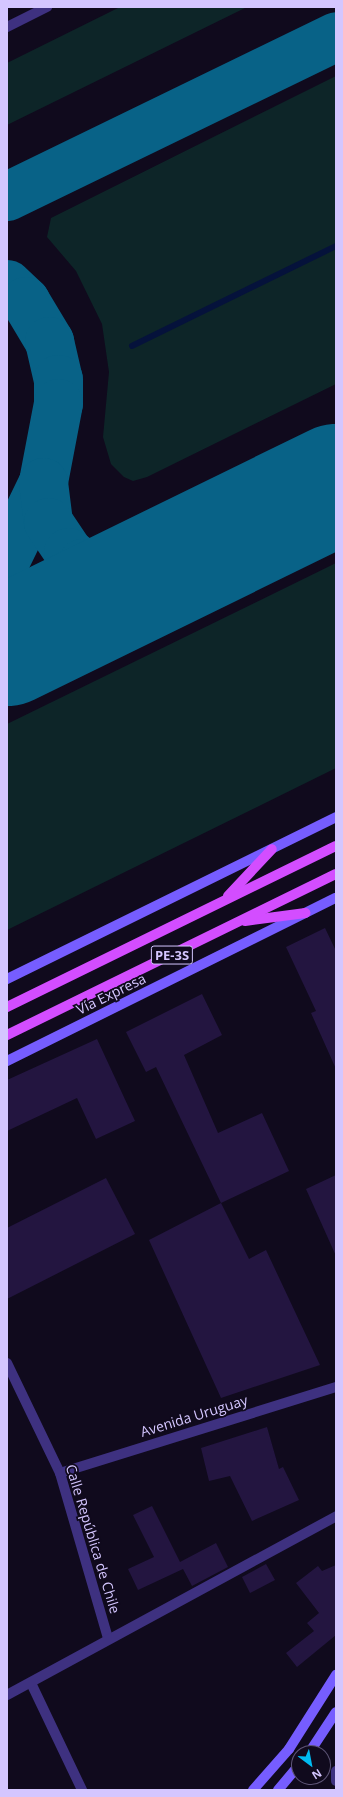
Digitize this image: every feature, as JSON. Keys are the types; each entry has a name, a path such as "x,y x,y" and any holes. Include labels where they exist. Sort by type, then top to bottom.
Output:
{"main road":[{"path":"7,979 336,817"},
{"name":"PE-3S","path":"7,1007 336,846"},
{"path":"224,901 272,849"},
{"name":"Vía Expresa","path":"7,1035 336,874"},
{"name":"Vía Expresa","path":"7,1061 336,898"},
{"path":"238,922 305,914"},
{"path":"253,1790 289,1749 336,1675"},
{"path":"314,1745 336,1712"},
{"path":"278,1790 291,1775"}],"street":[{"path":"7,26 43,8"},
{"name":"Calle República de Chile","path":"7,1363 11,1384 60,1473 108,1638"},
{"name":"Avenida Uruguay","path":"60,1473 336,1387"},
{"path":"7,1695 96,1649 108,1638 336,1516"},
{"path":"31,1683 82,1790"},
{"path":"336,1771 336,1781"}],"green space":[{"path":"120,7 247,7 7,125 7,63"},
{"path":"336,76 336,384 147,477 133,481 124,477 111,464 103,437 109,372 102,324 76,271 47,237 51,218"},
{"path":"336,563 336,768 7,930 7,724"}],"building":[{"path":"325,928 336,951 336,1069 311,1013 316,1011 286,947"},
{"path":"202,994 222,1035 184,1055 218,1133 262,1113 289,1171 221,1203 156,1067 146,1072 126,1032"},
{"path":"97,1039 135,1121 96,1139 77,1098 7,1131 7,1080"},
{"path":"336,1175 336,1256 306,1189"},
{"path":"106,1178 135,1234 7,1299 7,1228"},
{"path":"221,1203 249,1259 266,1250 320,1365 221,1398 149,1240"},
{"path":"267,1427 279,1469 283,1467 299,1500 252,1521 230,1476 209,1481 201,1448"},
{"path":"152,1506 180,1562 216,1543 228,1567 192,1586 183,1569 138,1590 128,1569 154,1557 133,1515"},
{"path":"266,1564 275,1580 250,1593 242,1577"},
{"path":"336,1565 336,1635 297,1667 286,1653 314,1631 307,1623 319,1613 296,1583 318,1566 322,1571"}],"waterway":[{"path":"132,346 336,246"}],"taxiway":[{"path":"7,196 336,36"},
{"path":"7,284 25,301 49,341 58,379 58,403 43,482 7,556"},
{"path":"43,482 48,522 68,552 82,563 117,575 174,563"}],"runway":[{"path":"7,645 336,484"}]}
